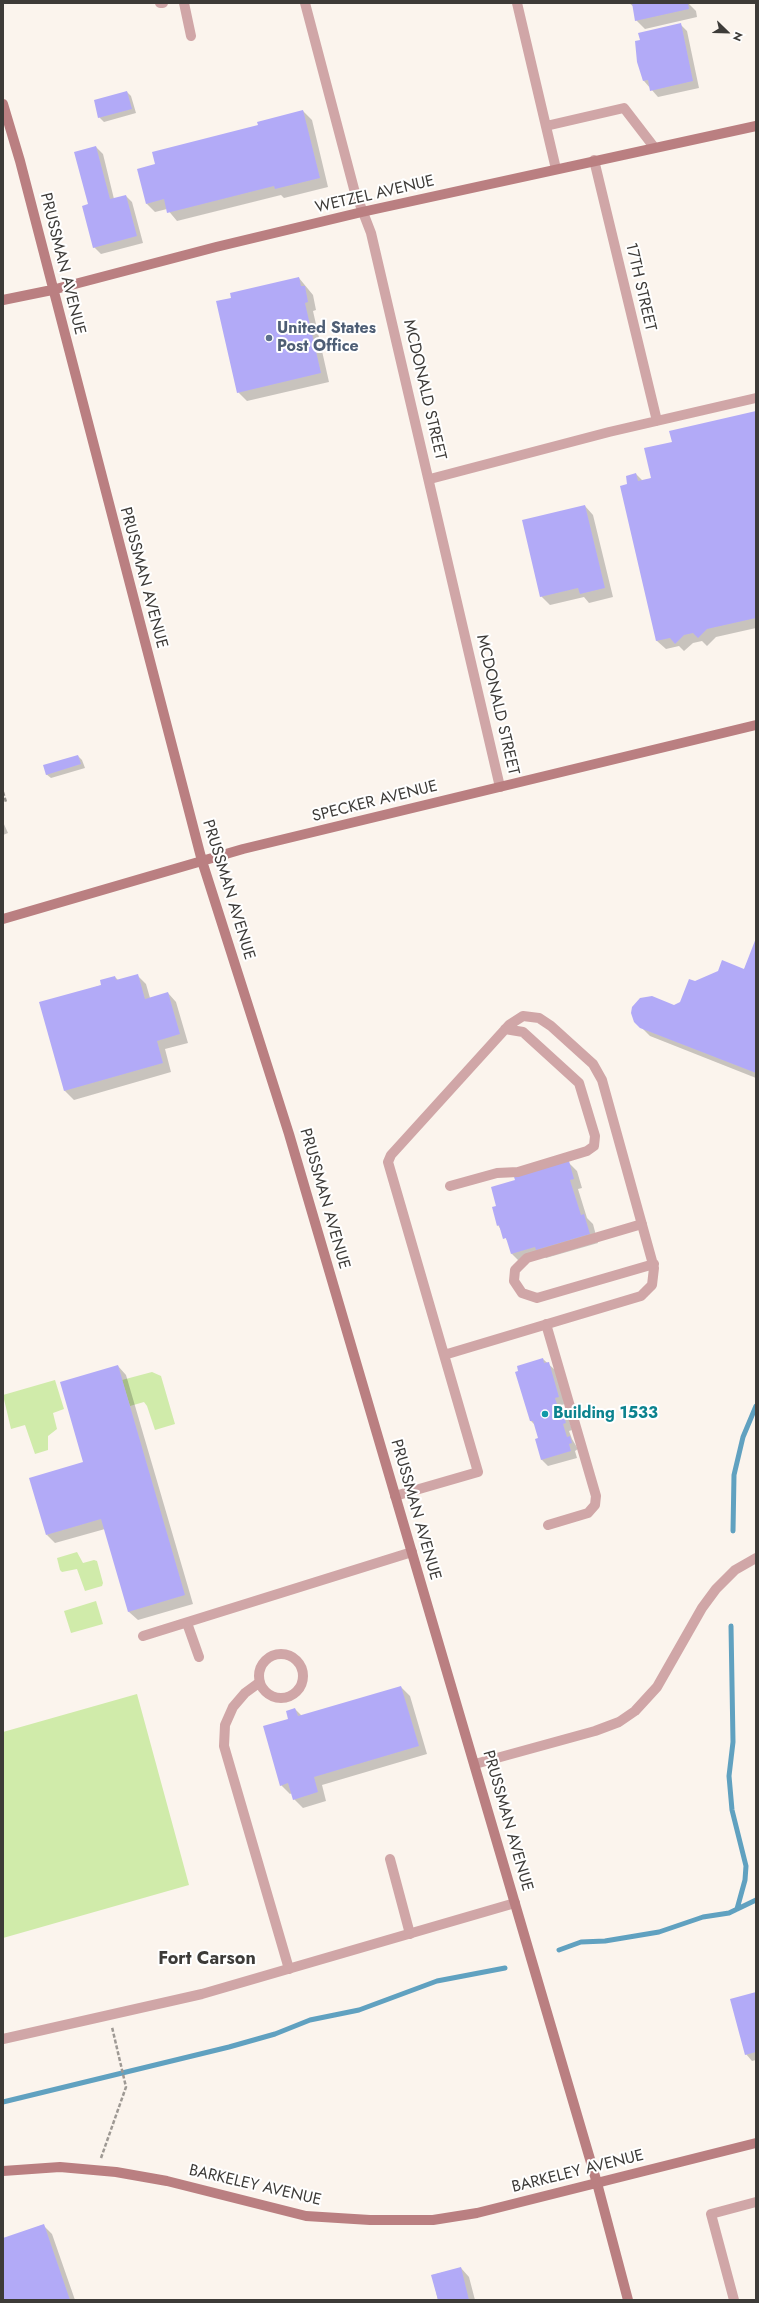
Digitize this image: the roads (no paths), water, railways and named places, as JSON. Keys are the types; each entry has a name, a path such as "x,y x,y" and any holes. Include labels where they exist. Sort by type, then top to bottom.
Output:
{"street":[{"path":"184,3 190,36"},
{"name":"MCDONALD STREET","path":"305,3 362,212 371,233 430,479 500,787"},
{"path":"517,3 556,169"},
{"name":"PRUSSMAN AVENUE","path":"3,104 20,161 52,290 202,861 289,1134 597,2183 628,2300"},
{"path":"546,126 624,108 654,148"},
{"name":"WETZEL AVENUE","path":"3,300 52,290 216,247 362,212 594,160 756,126"},
{"name":"17TH STREET","path":"594,160 657,421"},
{"path":"430,479 657,421 756,398"},
{"name":"SPECKER AVENUE","path":"3,919 202,861 756,725"},
{"path":"395,1496 478,1472 444,1355 388,1162 391,1155 506,1029 524,1016 539,1018 551,1026 593,1064 602,1080 654,1264 652,1285 641,1296 444,1355"},
{"path":"450,1186 497,1173 518,1172 587,1151 594,1146 595,1136 579,1083 523,1032 506,1029"},
{"path":"642,1224 527,1258 515,1270 514,1281 522,1293 537,1298 654,1264"},
{"path":"546,1324 596,1496 595,1505 588,1512 548,1525"},
{"path":"143,1636 412,1552"},
{"path":"475,1764 595,1731 619,1722 636,1712 654,1692 702,1608 716,1589 735,1570 756,1558"},
{"path":"187,1623 199,1657"},
{"path":"275,1654 285,1654 294,1658 302,1671 300,1686 288,1696 272,1696 264,1690 260,1682 260,1667 266,1659 275,1654"},
{"path":"260,1682 245,1693 233,1707 225,1725 224,1746 289,1969"},
{"path":"390,1859 410,1934"},
{"path":"3,2039 202,1994 515,1903"},
{"name":"BARKELEY AVENUE","path":"3,2171 60,2167 141,2175 306,2216 370,2220 433,2220 477,2213 756,2143"},
{"path":"734,2300 711,2214 756,2202"}],"waterway":[{"path":"733,1531 734,1475 743,1437 756,1406"},
{"path":"731,1626 733,1742 729,1776 732,1810 746,1866 745,1880 737,1909"},
{"path":"559,1950 581,1942 605,1941 659,1932 703,1917 729,1913 756,1900"},
{"path":"3,2102 229,2047 275,2034 310,2020 359,2010 437,1981 505,1968"}],"place":[{"name":"United States Post Office","path":"269,338"},
{"name":"Building 1533","path":"545,1414"}],"district":[{"name":"Fort Carson","path":"207,1960"}]}
